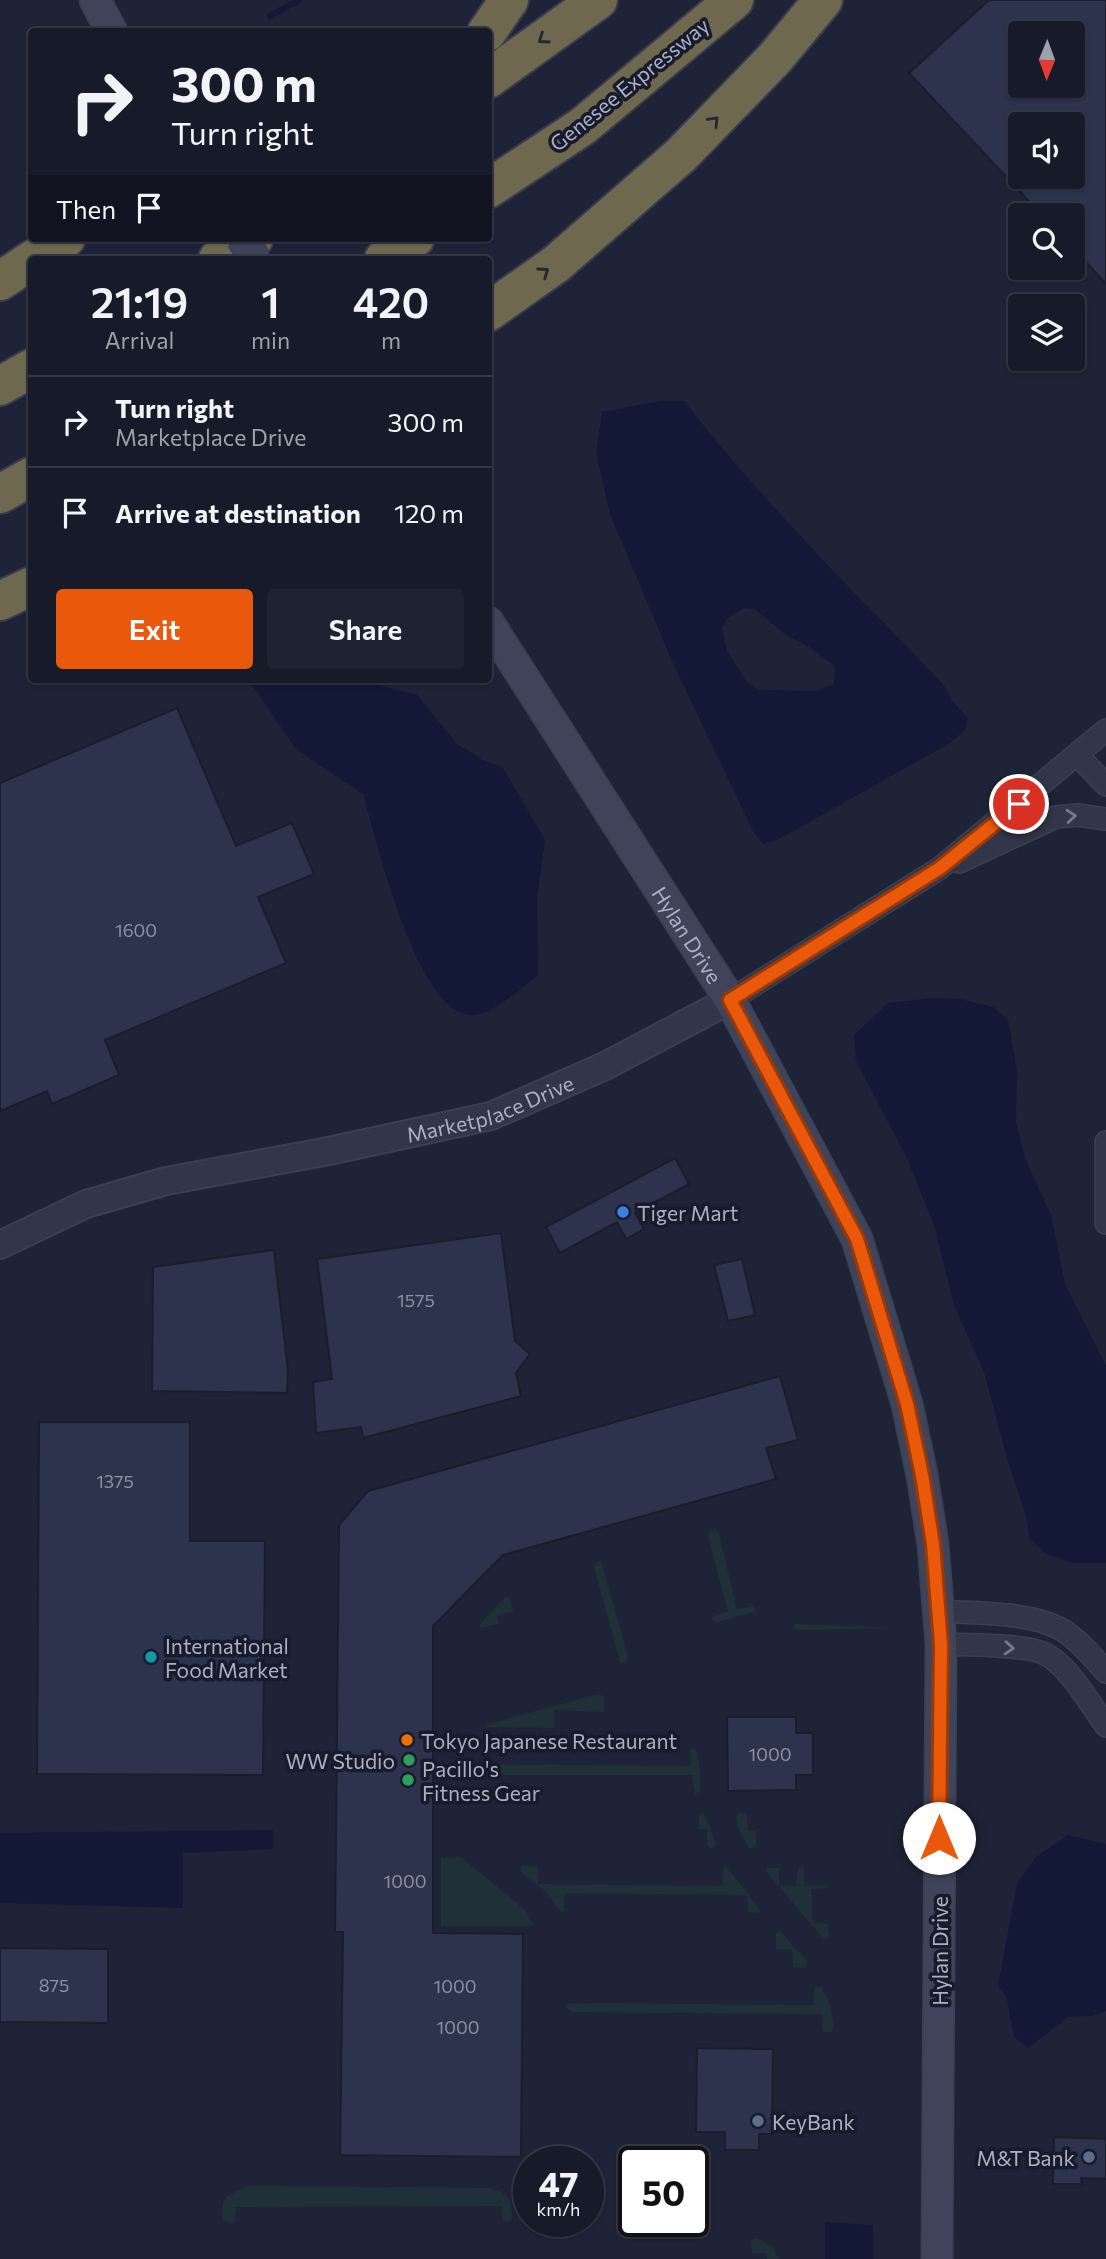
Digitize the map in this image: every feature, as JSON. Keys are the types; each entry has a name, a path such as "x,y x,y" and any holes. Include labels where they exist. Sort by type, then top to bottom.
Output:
{"highway":[{"path":"490,28 509,0"},
{"path":"492,76 598,0"},
{"name":"Genesee Expressway","path":"492,186 583,126 734,0"},
{"path":"492,309 556,264 681,155 775,58 823,0"},
{"path":"39,256 60,242"},
{"path":"223,256 247,242"},
{"path":"388,256 409,242"},
{"path":"0,281 28,263"},
{"path":"0,386 28,370"},
{"path":"0,494 28,478"},
{"path":"0,601 28,588"}],"main road":[{"path":"95,0 110,28"},
{"name":"Hylan Drive","path":"492,628 730,1000 857,1239 885,1324 910,1416 933,1544 941,1644 937,2259"}],"street":[{"name":"Marketplace Drive","path":"0,1245 86,1204 166,1181 324,1152 491,1115 605,1066 730,1000 940,868 1106,730"},
{"path":"1078,756 1106,785"},
{"name":"Marketplace Drive","path":"940,868 974,856 1056,817 1078,815 1106,819"},
{"path":"1106,1142 1106,1223"},
{"path":"938,1611 1045,1622 1084,1647 1106,1672"},
{"path":"941,1644 1019,1648 1043,1653 1069,1675 1106,1726"}],"shaded area":[{"path":"715,1530 719,1534 737,1609 753,1606 756,1608 754,1612 717,1622 713,1621 712,1617 728,1611 708,1537 709,1532"},
{"path":"601,1561 628,1656 626,1664 620,1662 594,1567 596,1562"},
{"path":"506,1597 510,1598 513,1611 497,1616 499,1624 480,1628 480,1624"},
{"path":"793,1626 893,1628 797,1630"},
{"path":"599,1694 604,1697 604,1712 554,1710 554,1728 486,1727 488,1724"},
{"path":"693,1748 698,1752 701,1791 695,1794 692,1775 473,1775 468,1771 468,1766 474,1764 691,1766 690,1751"},
{"path":"704,1813 716,1843 714,1848 707,1844 707,1829 699,1829 699,1814"},
{"path":"737,1814 747,1814 748,1830 756,1831 756,1845 753,1848 749,1848 740,1831"},
{"path":"461,1857 524,1909 534,1926 441,1926 441,1858"},
{"path":"520,1866 538,1867 538,1884 722,1886 723,1868 726,1866 760,1910 758,1913 748,1912 747,1895 565,1893 564,1910 561,1912 545,1891 521,1872"},
{"path":"802,1867 804,1886 828,1886 811,1889 813,1923 827,1924 829,1936 826,1938 822,1937 767,1872 766,1870 779,1868 779,1886 796,1886 798,1868"},
{"path":"779,1930 807,1961 806,1968 793,1967 792,1949 776,1949 776,1934"},
{"path":"815,1986 822,1988 830,2005 834,2027 831,2032 823,2032 821,2014 571,2012 566,2007 569,2003 813,2005"},
{"path":"247,2186 488,2188 500,2191 508,2198 512,2219 506,2222 502,2220 502,2206 236,2207 234,2222 222,2219 223,2203 227,2196"},
{"path":"757,2238 772,2246 779,2259 767,2259 766,2253 752,2253 751,2240"}],"water":[{"path":"661,401 684,401 777,511 943,684 953,702 968,718 965,730 950,743 779,839 763,844 753,831 672,661 610,514 596,453 602,412","holes":["743,608 755,609 785,634 811,648 835,666 834,684 815,691 758,690 746,681 726,649 722,628 727,619"]},
{"path":"251,683 370,683 417,695 457,744 483,760 503,768 545,840 537,898 538,975 487,1011 480,1014 458,1012 438,993 420,963 389,886 363,794 296,749"},
{"path":"934,998 960,999 993,1007 1008,1020 1017,1071 1016,1122 1026,1161 1051,1215 1065,1284 1106,1366 1106,1563 1073,1563 1047,1554 1030,1539 984,1372 954,1305 935,1228 906,1156 856,1061 854,1035 888,1003"},
{"path":"273,1830 273,1849 183,1853 183,1908 0,1903 0,1833"},
{"path":"1068,1835 1106,1844 1106,2011 1092,2016 1068,2017 1028,2048 1014,2037 1007,1998 998,1986 1017,1884 1036,1857"},
{"path":"825,2222 873,2225 873,2259 825,2259"}],"building":[{"path":"989,0 1106,0 1106,284 1085,261 1085,203 1031,203 1018,189 1085,189 1085,112 1008,112 1008,179 909,73"},
{"path":"177,708 236,846 292,823 314,874 258,897 286,963 105,1040 119,1075 52,1104 47,1091 0,1111 0,783"},
{"path":"675,1158 689,1184 635,1213 644,1229 626,1239 617,1222 560,1253 546,1227"},
{"path":"501,1233 515,1341 530,1354 516,1373 521,1396 363,1438 361,1427 316,1433 313,1382 332,1379 317,1259"},
{"path":"274,1250 288,1371 287,1393 152,1391 153,1267"},
{"path":"742,1259 755,1315 728,1321 714,1265"},
{"path":"780,1376 798,1440 766,1448 776,1479 503,1555 433,1626 433,1933 523,1934 521,2146 513,2146 513,2157 340,2155 343,1932 335,1932 339,1525 368,1491"},
{"name":"International Food Market","path":"39,1422 190,1422 190,1541 265,1541 263,1775 37,1774"},
{"path":"727,1717 796,1717 796,1733 813,1733 813,1775 796,1775 796,1790 728,1791"},
{"path":"0,1948 108,1949 108,2023 0,2022"},
{"path":"697,2048 773,2049 772,2134 759,2134 759,2150 725,2150 725,2132 696,2132"},
{"path":"1054,2137 1106,2139 1106,2179 1081,2178 1082,2184 1053,2184"}],"waterway":[{"path":"270,16 299,0"}],"place":[{"name":"Tiger Mart","path":"623,1212"},
{"name":"International Food Market","path":"151,1657"},
{"name":"Tokyo Japanese Restaurant","path":"407,1740"},
{"name":"WW Studio","path":"409,1760"},
{"name":"Pacillo's Fitness Gear","path":"408,1780"},
{"name":"KeyBank","path":"758,2121"},
{"name":"M&T Bank","path":"1089,2157"}],"route":[{"path":"939,1838 941,1644 933,1544 907,1404 885,1324 857,1239 730,1000 940,868 1019,804"}]}
